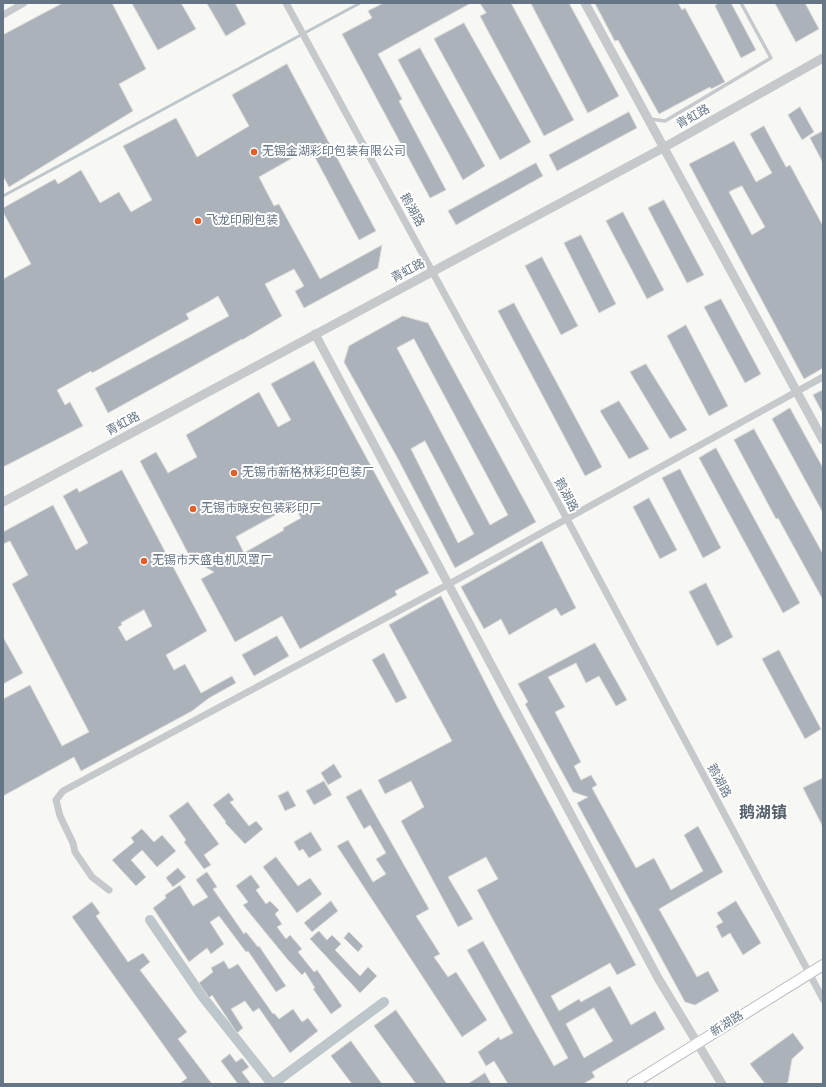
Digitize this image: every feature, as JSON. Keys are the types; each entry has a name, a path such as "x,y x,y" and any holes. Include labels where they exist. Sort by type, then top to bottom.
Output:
{"main road":[{"name":"新湖路","path":"632,1084 823,965"}],"street":[{"path":"3,14 24,3"},
{"name":"鹅湖路","path":"286,3 567,519 823,999"},
{"path":"585,3 663,148 798,390 823,440"},
{"name":"青虹路","path":"3,502 663,148 823,58"},
{"path":"315,334 658,978 722,1084"},
{"path":"109,890 92,877 75,852 73,843 60,816 56,800 63,791 449,584 823,377"}],"lane":[{"path":"648,118 665,121 771,58 741,3"}],"building":[{"path":"63,3 112,3 146,69 119,84 133,111 9,187 3,176 3,35"},
{"path":"132,3 181,3 196,29 158,50"},
{"path":"207,3 235,3 246,24 226,36"},
{"path":"384,3 471,3 378,54 402,99 399,101 446,190 430,198 342,34 372,18 368,11"},
{"path":"480,3 511,3 574,120 544,136 480,16 486,13"},
{"path":"531,3 569,3 619,96 588,113"},
{"path":"595,3 678,3 682,10 685,8 725,82 711,89 710,87 659,114 618,40 615,41"},
{"path":"719,3 731,3 756,50 741,58 715,6"},
{"path":"775,3 805,3 819,29 796,42"},
{"path":"464,23 531,142 500,160 434,39"},
{"path":"420,48 485,166 463,180 398,60"},
{"path":"287,64 376,231 359,240 310,148 259,177 274,206 279,204 320,279 382,245 378,268 304,308 295,291 304,286 294,269 265,284 282,316 242,340 108,413 95,388 229,316 218,296 186,314 189,319 92,373 91,371 57,390 65,405 70,402 83,426 3,467 3,279 31,264 3,212 3,208 55,179 58,184 81,170 100,203 119,192 131,212 152,200 123,146 176,118 197,157 249,126 232,95"},
{"path":"800,107 814,132 802,140 788,115"},
{"path":"629,112 637,128 557,171 549,155"},
{"path":"764,126 786,167 790,165 823,226 823,368 804,379 689,164 734,141 756,182 772,173 750,134","holes":["742,186 765,227 752,235 729,192"]},
{"path":"823,131 823,163 810,138"},
{"path":"536,163 543,176 456,225 448,211"},
{"path":"664,200 704,275 687,283 648,208"},
{"path":"623,212 664,290 647,299 606,221"},
{"path":"581,235 616,304 599,313 564,243"},
{"path":"542,257 578,326 561,335 525,266"},
{"path":"721,299 761,374 745,383 704,307"},
{"path":"514,303 602,467 585,476 498,311"},
{"path":"403,316 428,323 536,522 455,568 397,457 344,362 349,346","holes":["414,339 508,515 490,525 397,348","425,441 474,534 458,543 411,449"]},
{"path":"686,325 728,406 709,416 667,336"},
{"path":"314,361 429,573 395,591 397,595 300,649 282,616 235,642 201,579 214,572 191,559 140,461 156,452 168,473 197,457 186,435 259,392 278,427 291,420 271,384","holes":["294,505 301,518 283,528 284,530 244,553 236,537"]},
{"path":"646,364 687,430 670,439 630,372"},
{"path":"823,390 823,414 813,395"},
{"path":"619,401 649,449 629,459 600,411"},
{"path":"790,408 823,468 823,513 772,419"},
{"path":"754,429 823,554 823,600 778,518 776,519 734,440"},
{"path":"716,448 800,603 783,613 699,458"},
{"path":"680,469 721,548 703,558 662,478"},
{"path":"122,470 207,631 166,655 174,670 185,664 201,693 232,676 236,683 209,698 192,711 81,771 74,757 3,796 3,699 30,685 62,746 89,732 12,584 28,575 10,541 3,544 3,532 53,505 76,550 88,543 63,496 77,488 79,492","holes":["144,610 152,626 126,641 118,627 122,625 121,623"]},
{"path":"649,498 677,550 660,559 633,507"},
{"path":"542,541 576,608 561,616 556,608 509,635 501,619 484,629 461,587"},
{"path":"706,583 733,637 717,646 689,592"},
{"path":"441,596 497,706 636,965 617,975 610,963 551,996 559,1011 579,999 581,1002 610,986 631,1025 655,1011 665,1029 592,1072 595,1077 583,1084 508,1084 494,1061 486,1066 478,1052 499,1037 500,1040 513,1033 467,950 483,941 554,1066 568,1058 477,890 498,879 486,857 448,877 473,919 458,927 401,821 424,807 411,781 385,794 378,780 452,741 389,625","holes":["594,1008 613,1041 584,1058 566,1024"]},
{"path":"277,636 289,656 254,676 242,655"},
{"path":"3,637 23,673 3,684"},
{"path":"595,643 627,700 616,706 599,676 586,683 576,663 548,677 565,707 555,712 581,762 574,766 581,780 591,775 597,785 592,788 636,868 654,858 671,890 703,871 684,835 698,826 723,872 659,909 697,977 708,971 719,991 695,1005 685,1002 577,803 588,797 573,792 525,704 528,702 518,684"},
{"path":"779,650 821,729 805,739 762,659"},
{"path":"384,653 407,698 396,703 372,660"},
{"path":"334,764 342,777 328,785 321,773"},
{"path":"823,778 823,827 803,788"},
{"path":"324,781 332,795 314,805 306,791"},
{"path":"361,789 429,909 416,916 440,954 434,957 448,977 456,972 487,1020 462,1037 337,846 348,840 373,882 386,874 376,859 386,853 370,825 364,829 346,797"},
{"path":"288,791 296,806 285,811 278,796"},
{"path":"229,793 234,800 230,802 249,826 256,821 263,829 245,844 225,823 226,822 213,805"},
{"path":"188,802 219,844 204,855 211,865 204,869 184,842 186,840 169,816"},
{"path":"142,829 154,842 162,835 176,851 157,867 142,850 131,860 146,877 136,886 112,860 134,842 131,838"},
{"path":"311,832 322,850 309,858 303,849 299,851 294,842"},
{"path":"276,857 298,886 310,878 322,894 297,913 263,867"},
{"path":"178,868 186,877 173,887 166,878"},
{"path":"207,872 217,887 213,889 244,934 246,932 258,947 259,946 286,986 276,992 248,951 246,952 219,916 210,922 224,944 211,954 207,948 189,962 153,908 166,898 165,895 180,885 193,906 208,897 196,880"},
{"path":"251,875 260,887 256,890 266,904 270,901 279,910 275,914 282,924 277,927 286,939 290,935 302,949 298,952 314,972 317,970 342,1006 331,1014 313,989 315,988 305,972 302,975 288,960 243,905 248,902 236,886"},
{"path":"331,901 338,911 312,932 304,923"},
{"path":"736,901 761,943 743,955 730,933 722,938 716,926 723,922 717,913"},
{"path":"92,902 100,913 96,916 128,962 143,953 150,962 140,970 187,1032 178,1039 212,1084 179,1084 187,1078 72,917"},
{"path":"319,931 327,940 332,935 341,944 335,950 360,976 368,967 377,976 360,993 310,939"},
{"path":"349,932 363,946 358,952 344,938"},
{"path":"224,961 229,969 238,964 273,1014 274,1013 279,1019 293,1009 302,1022 308,1018 318,1031 290,1053 259,1008 253,1012 245,1001 231,1009 243,1028 237,1033 212,995 209,998 199,983 213,972 211,968"},
{"path":"396,1010 447,1084 416,1084 374,1026"},
{"path":"793,1033 804,1048 792,1059 788,1082 785,1084 765,1084 750,1064"},
{"path":"351,1041 382,1084 352,1084 331,1056"},
{"path":"230,1054 236,1062 242,1058 249,1067 242,1072 251,1084 238,1084 221,1061"},
{"path":"485,1073 491,1084 468,1084"}],"waterway":[{"path":"3,196 360,3"},
{"path":"150,920 202,996 272,1084"},
{"path":"273,1084 384,1002"}],"place":[{"name":"无锡金湖彩印包装有限公司","path":"254,152"},
{"name":"飞龙印刷包装","path":"198,221"},
{"name":"无锡市新格林彩印包装厂","path":"234,473"},
{"name":"无锡市晓安包装彩印厂","path":"193,509"},
{"name":"无锡市天盛电机风罩厂","path":"144,561"}],"district":[{"name":"鹅湖镇","path":"763,813"}]}
